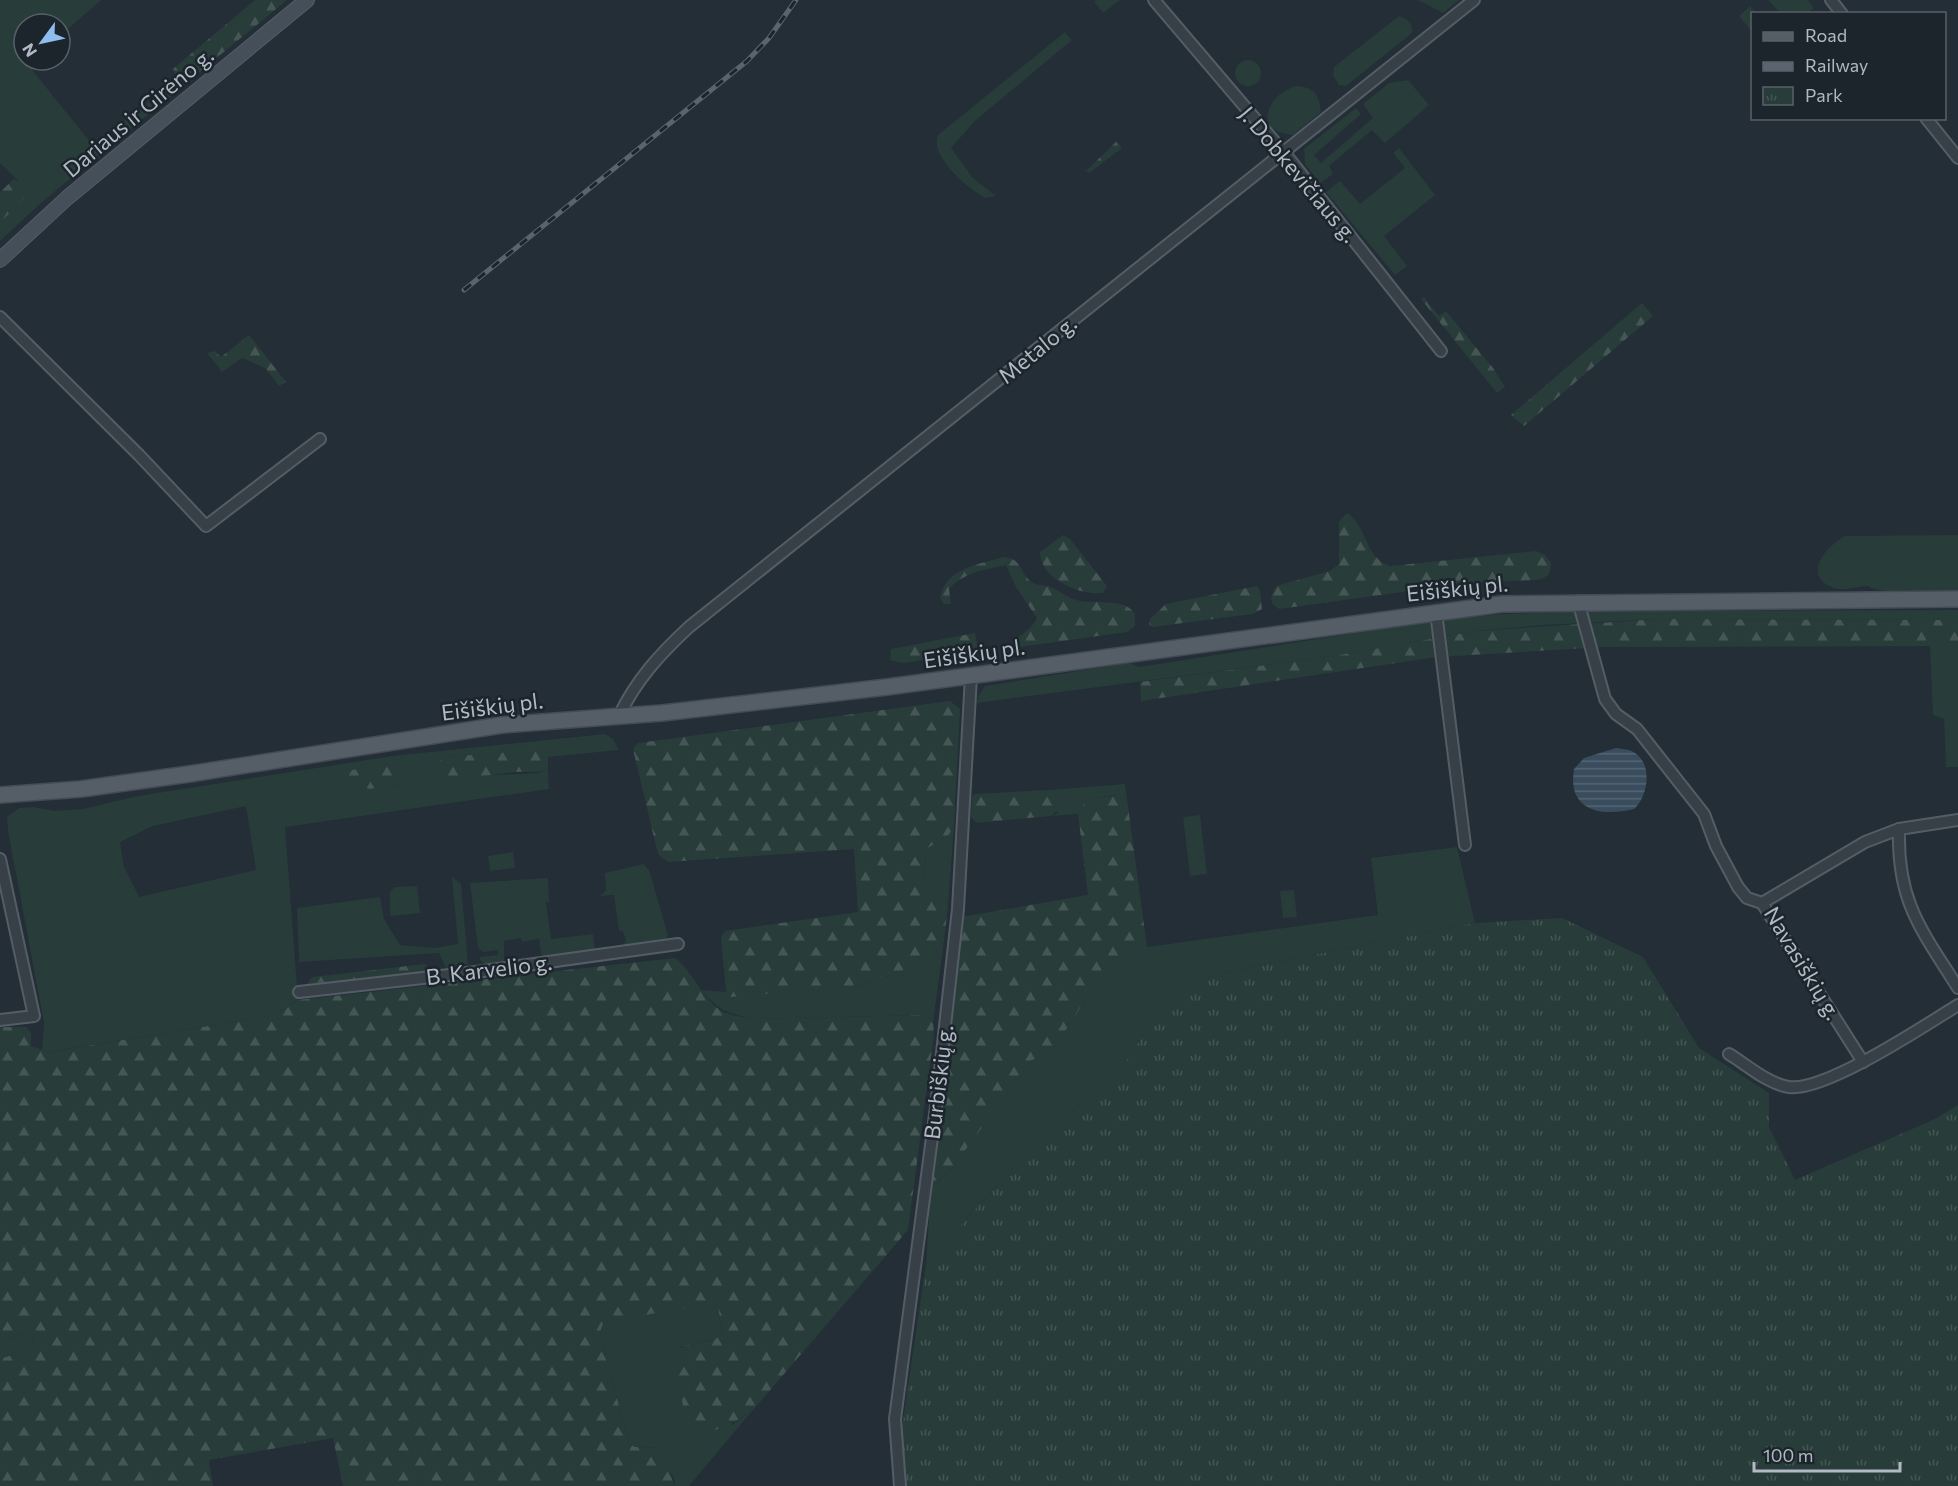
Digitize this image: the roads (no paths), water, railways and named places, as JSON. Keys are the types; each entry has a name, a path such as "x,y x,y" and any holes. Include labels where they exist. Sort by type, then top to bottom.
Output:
{"main road":[{"name":"Dariaus ir Girėno g.","path":"0,260 67,198 307,0"},
{"name":"Eišiškių pl.","path":"0,795 81,789 189,774 502,725 662,713 971,676 1502,604 1958,599"}],"street":[{"name":"J. Dobkevičiaus g.","path":"1154,0 1284,154 1442,351"},
{"name":"Metalo g.","path":"619,716 630,693 653,661 689,627 1474,0"},
{"path":"1831,0 1840,12"},
{"path":"1928,120 1958,158"},
{"path":"0,317 139,455 206,526 320,439"},
{"path":"1578,602 1605,699 1611,708 1637,729 1704,814 1716,846 1738,887 1747,898 1762,903"},
{"path":"1436,612 1465,845"},
{"name":"Burbiškių g.","path":"900,1486 895,1419 936,1107 958,909 971,676"},
{"name":"Navasiškių g.","path":"1863,1062 1762,903 1855,847 1899,829 1958,820"},
{"path":"1899,829 1898,862 1905,895 1917,922 1958,988"},
{"path":"0,859 34,1016 0,1020"},
{"name":"B. Karvelio g.","path":"298,992 467,973 678,944"},
{"path":"1729,1054 1775,1083 1791,1087 1841,1073 1958,1005"}],"water":[{"path":"1616,748 1626,749 1641,758 1646,773 1643,796 1634,809 1610,812 1589,808 1576,794 1573,783 1574,769 1584,758"}],"railway":[{"path":"464,290 747,61 769,38 796,0"}]}
